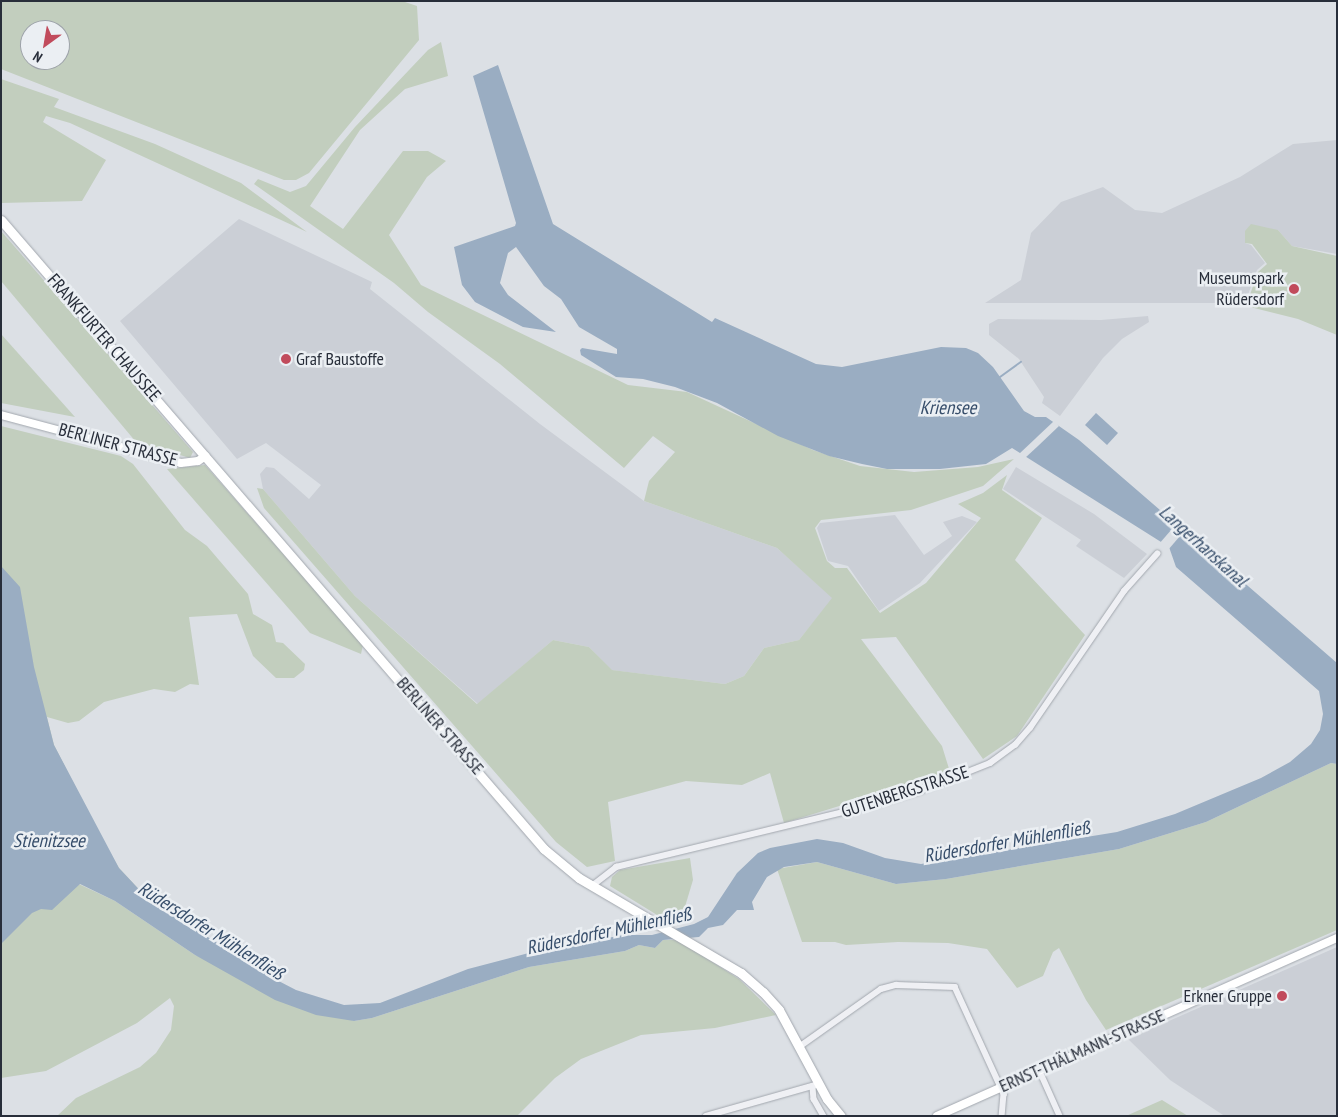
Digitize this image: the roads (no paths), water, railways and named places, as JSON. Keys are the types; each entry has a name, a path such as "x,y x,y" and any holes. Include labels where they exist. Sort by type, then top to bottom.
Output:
{"main road":[{"name":"FRANKFURTER CHAUSSEE","path":"1,220 206,456"},
{"name":"BERLINER STRASSE","path":"1,415 181,463 198,461 206,456 544,849 592,886 742,974 763,992 779,1010 800,1047 816,1086 841,1116"},
{"name":"ERNST-THÄLMANN-STRASSE","path":"936,1116 1337,938"}],"street":[{"name":"GUTENBERGSTRASSE","path":"592,886 616,867 877,804 920,791 990,763 1015,745 1030,728 1124,591 1157,554"},
{"path":"800,1047 880,989 896,985 954,987 1000,1087 1005,1102 1002,1116"},
{"path":"1040,1070 1060,1116"},
{"path":"706,1116 816,1086 814,1099 824,1116"}],"water":[{"path":"498,65 553,224 712,322 715,318 816,364 842,367 941,347 966,348 978,353 993,367 1024,411 1035,417 1046,417 1079,440 1337,663 1337,764 1331,763 1206,822 1119,849 946,879 896,884 817,862 784,867 767,877 752,902 754,910 737,910 723,925 708,928 699,937 663,940 655,948 639,945 625,951 529,967 372,1018 354,1021 316,1015 275,1000 195,955 115,901 80,884 52,910 41,909 32,913 1,944 1,566 20,587 34,667 54,745 119,868 148,899 269,976 296,990 344,1005 380,1003 468,969 540,950 624,935 652,935 694,924 708,917 737,873 758,853 770,848 817,839 843,843 885,858 921,864 1117,832 1175,814 1261,778 1290,762 1311,744 1320,730 1323,714 1319,691 1176,567 1169,547 1012,448 986,464 940,469 887,469 829,456 778,436 717,403 675,387 643,379 616,377 581,355 580,350 582,348 617,354 617,349 579,327 561,299 544,286 516,247 508,253 500,283 508,295 556,332 523,327 475,302 462,285 454,247 515,226 516,223 473,76"},
{"path":"1096,413 1118,433 1107,445 1085,425"}],"waterway":[{"path":"1000,377 1021,362"}],"place":[{"name":"Museumspark Rüdersdorf","path":"1294,289"},
{"name":"Graf Baustoffe","path":"286,359"},
{"name":"Erkner Gruppe","path":"1282,996"}],"water label":[{"name":"Kriensee","path":"948,408"},
{"name":"Langerhanskanal","path":"1203,546"},
{"name":"Stienitzsee","path":"49,841"},
{"name":"Rüdersdorfer Mühlenfließ","path":"1007,842"},
{"name":"Rüdersdorfer Mühlenfließ","path":"211,931"},
{"name":"Rüdersdorfer Mühlenfließ","path":"609,931"}]}
